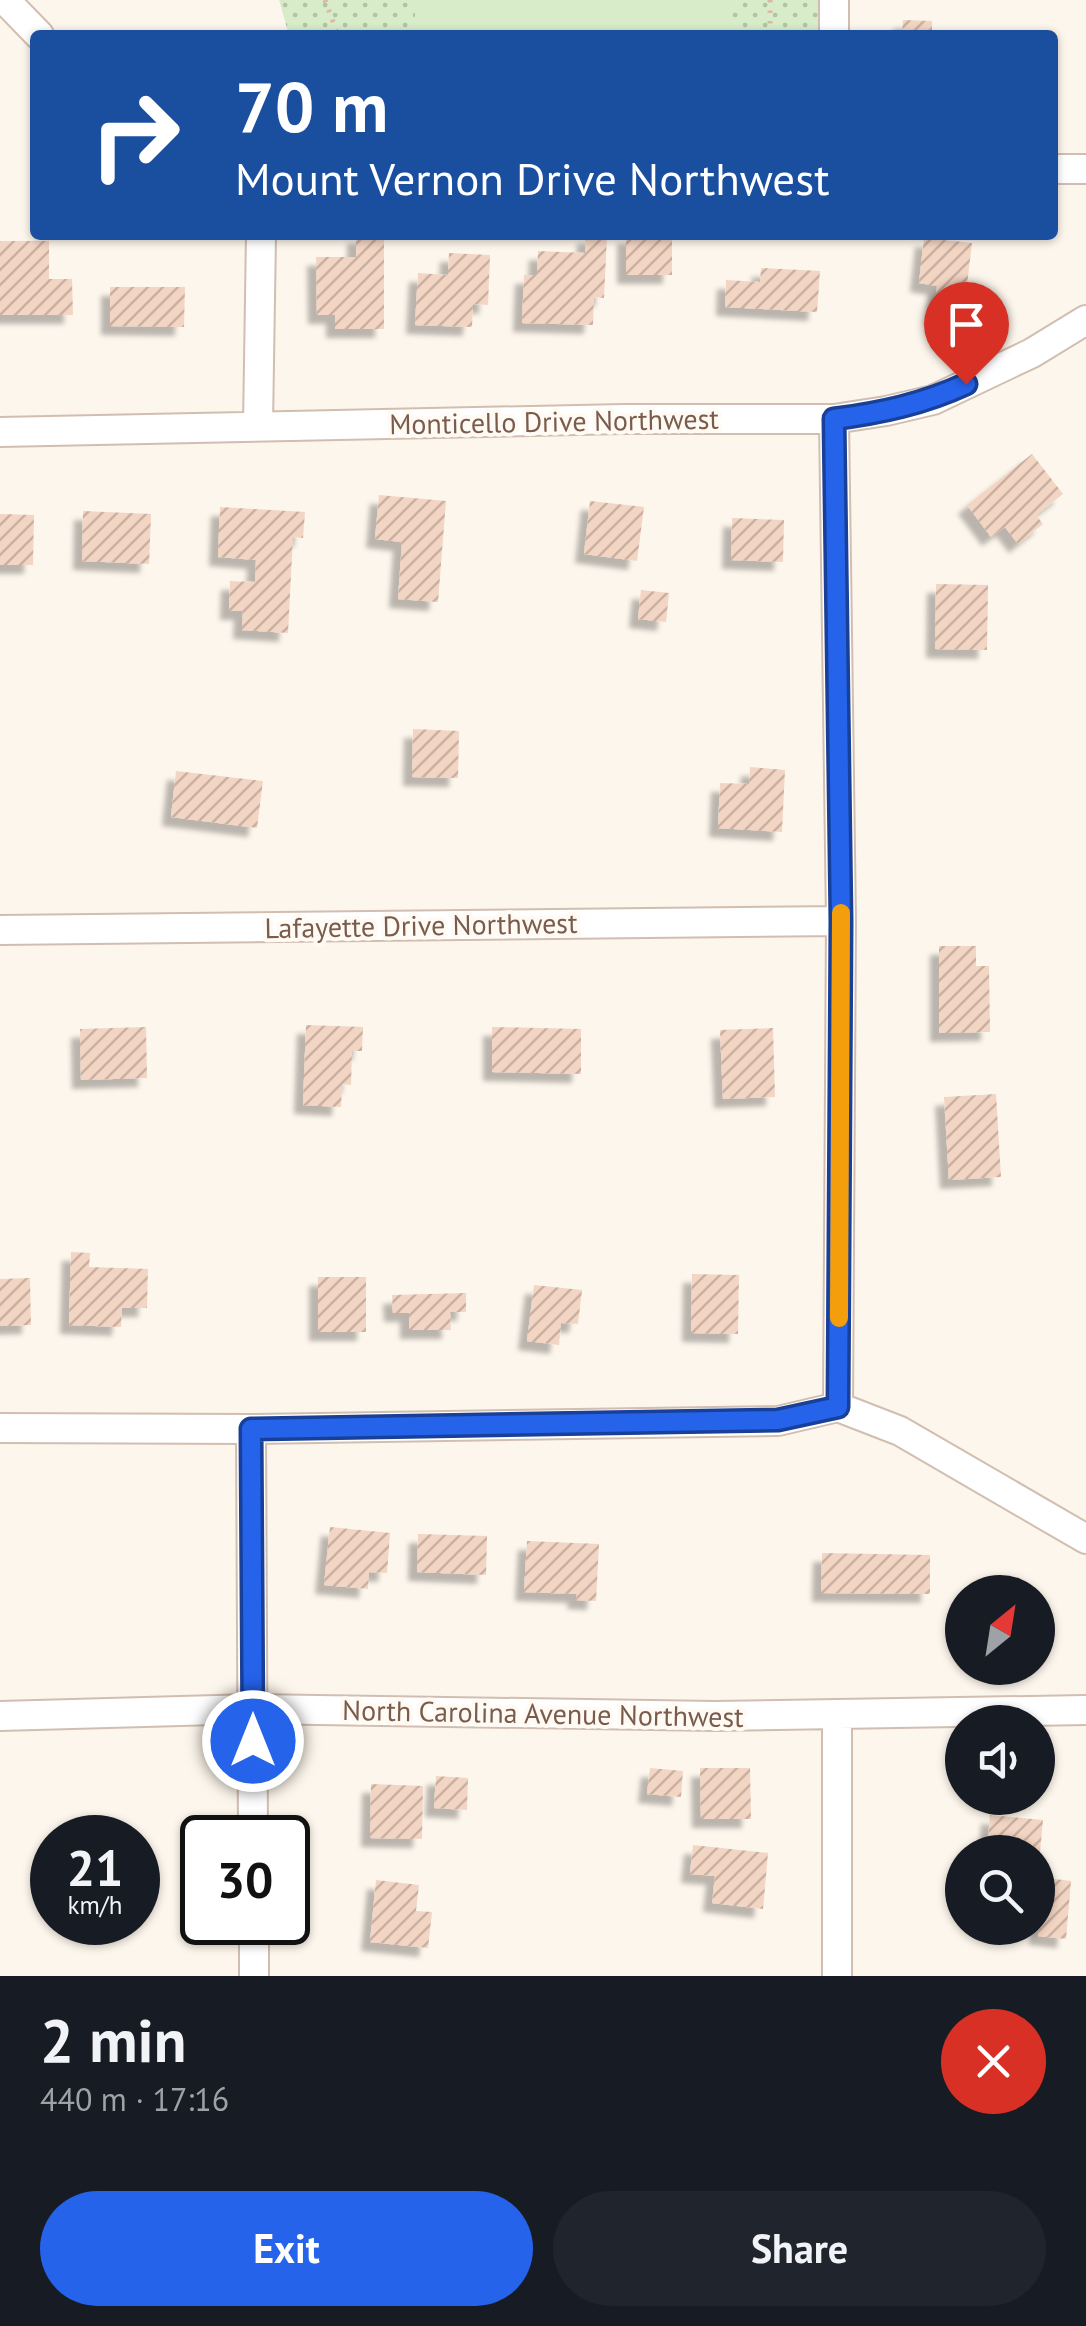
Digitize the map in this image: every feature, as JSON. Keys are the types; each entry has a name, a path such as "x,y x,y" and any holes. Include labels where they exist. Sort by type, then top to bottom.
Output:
{"street":[{"path":"5,0 34,30"},
{"path":"834,0 834,30"},
{"path":"1058,169 1086,169"},
{"path":"258,426 261,240"},
{"name":"Monticello Drive Northwest","path":"0,432 624,419 834,419 933,400 1032,353 1086,320"},
{"path":"834,419 841,921 838,1407"},
{"name":"Lafayette Drive Northwest","path":"0,930 841,921"},
{"path":"0,1428 251,1429 778,1420 838,1407 900,1431 1086,1539"},
{"path":"251,1429 254,1815"},
{"name":"North Carolina Avenue Northwest","path":"0,1716 252,1709 716,1716 1086,1710"},
{"path":"837,1714 837,1976"},
{"path":"254,1945 254,1976"}],"path":[{"path":"325,0 336,30"},
{"path":"770,0 770,30"}],"green space":[{"path":"279,0 831,0 832,30 288,30"},
{"path":"415,0 728,0 728,30 415,30"}],"building":[{"path":"903,20 932,21 932,30 902,30"},
{"path":"356,240 384,240 384,329 335,329 335,315 317,315 316,257 356,257"},
{"path":"586,240 607,240 604,298 594,297 593,325 522,323 524,275 537,275 538,251 585,253"},
{"path":"626,240 672,240 672,275 626,275"},
{"path":"924,240 972,243 963,318 934,315 937,286 919,283"},
{"path":"0,241 49,241 49,279 72,279 73,315 0,315"},
{"path":"449,253 490,255 488,305 473,304 472,327 415,325 418,273 448,275"},
{"path":"761,268 820,271 817,312 725,307 726,280 760,282"},
{"path":"110,287 185,287 184,327 110,326"},
{"path":"1032,454 1063,494 1036,515 1043,524 1018,544 1005,527 991,537 967,505"},
{"path":"379,495 446,501 438,602 398,599 402,542 375,539"},
{"path":"590,501 644,507 637,561 584,554"},
{"path":"220,507 305,512 303,538 293,537 288,633 242,630 243,611 229,611 230,581 255,582 256,560 218,557"},
{"path":"83,511 151,514 149,564 82,561"},
{"path":"0,514 34,515 33,565 0,565"},
{"path":"732,518 784,520 783,562 731,560"},
{"path":"936,584 988,585 987,650 935,649"},
{"path":"641,590 669,593 666,622 638,619"},
{"path":"413,729 459,731 458,778 412,777"},
{"path":"750,767 785,770 782,832 718,828 720,783 749,784"},
{"path":"176,771 263,781 257,828 171,817"},
{"path":"939,946 976,946 976,966 989,966 990,1032 939,1033"},
{"path":"306,1025 363,1027 362,1051 352,1051 351,1085 342,1084 341,1107 303,1105"},
{"path":"146,1027 147,1078 81,1080 80,1029"},
{"path":"492,1027 581,1029 581,1074 492,1072"},
{"path":"773,1028 775,1097 723,1099 720,1030"},
{"path":"996,1094 1001,1177 949,1180 944,1097"},
{"path":"71,1252 90,1253 89,1267 148,1269 147,1308 122,1308 121,1327 69,1325"},
{"path":"692,1274 739,1275 738,1334 691,1333"},
{"path":"318,1277 366,1277 366,1332 318,1332"},
{"path":"30,1278 31,1325 0,1326 0,1279"},
{"path":"534,1285 582,1290 578,1324 561,1323 559,1345 527,1341"},
{"path":"466,1293 466,1312 450,1312 451,1330 409,1330 409,1313 393,1313 392,1295"},
{"path":"330,1527 390,1533 387,1573 369,1572 368,1589 324,1585"},
{"path":"418,1534 487,1536 486,1575 417,1572"},
{"path":"527,1541 599,1544 596,1601 576,1600 577,1594 524,1592"},
{"path":"822,1553 930,1555 930,1594 821,1593"},
{"path":"650,1768 683,1771 681,1797 647,1794"},
{"path":"700,1768 750,1768 751,1819 701,1819"},
{"path":"436,1776 468,1778 467,1810 434,1808"},
{"path":"371,1784 423,1786 422,1839 370,1838"},
{"path":"990,1815 1043,1820 1042,1835 988,1835"},
{"path":"693,1845 768,1853 763,1909 712,1903 715,1876 690,1874"},
{"path":"1055,1879 1071,1881 1066,1939 1055,1938"},
{"path":"376,1880 419,1885 416,1911 432,1912 428,1948 370,1942"}],"slow traffic":[{"path":"839,1318 841,913"}],"route":[{"path":"253,1741 251,1429 778,1420 838,1407 841,921 834,419 933,400 966,384"}]}
